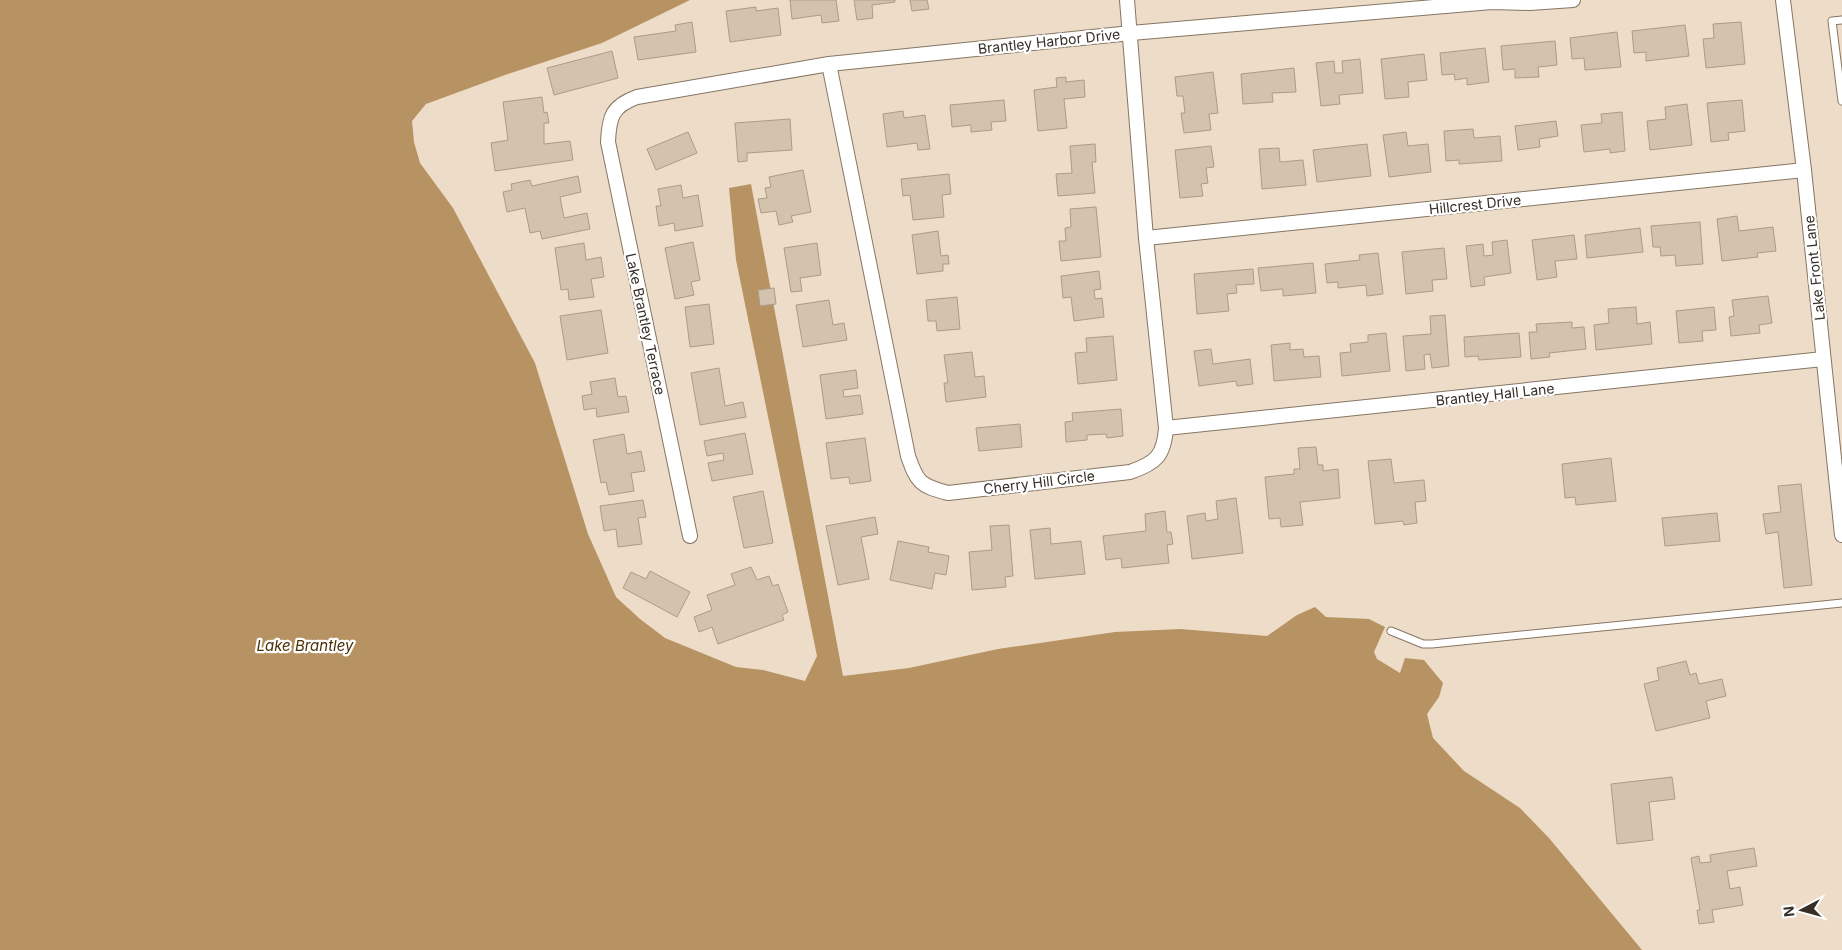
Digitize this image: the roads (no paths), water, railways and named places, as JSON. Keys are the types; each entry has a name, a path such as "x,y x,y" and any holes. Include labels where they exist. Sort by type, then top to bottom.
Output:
{"street":[{"name":"Cherry Hill Circle","path":"830,64 908,456 915,476 929,488 948,493 1130,472 1151,465 1165,446 1166,428 1146,238 1127,0"},
{"name":"Brantley Harbor Drive","path":"613,112 624,102 637,97 830,64 1130,33 1494,1 1530,3 1572,0"},
{"name":"Lake Front Lane","path":"1783,0 1804,170 1842,535"},
{"name":"Lake Brantley Terrace","path":"613,112 608,125 608,142 690,536"},
{"name":"Hillcrest Drive","path":"1146,238 1804,170"},
{"name":"Brantley Hall Lane","path":"1166,428 1823,359"}],"lane":[{"path":"1842,20 1832,21 1842,96"},
{"path":"1390,630 1423,644 1432,644 1842,603"}],"water":[{"name":"Lake Brantley","path":"0,0 690,0 602,43 505,75 426,104 412,121 414,142 420,163 453,208 535,363 588,534 616,597 665,638 736,667 763,670 805,681 817,656 736,260 729,188 751,184 843,676 909,668 998,649 1115,632 1180,629 1267,636 1297,615 1315,607 1326,617 1369,619 1385,627 1374,652 1377,659 1400,673 1405,658 1424,660 1443,683 1439,697 1427,714 1433,738 1464,771 1520,808 1549,838 1642,950 0,950"}]}
